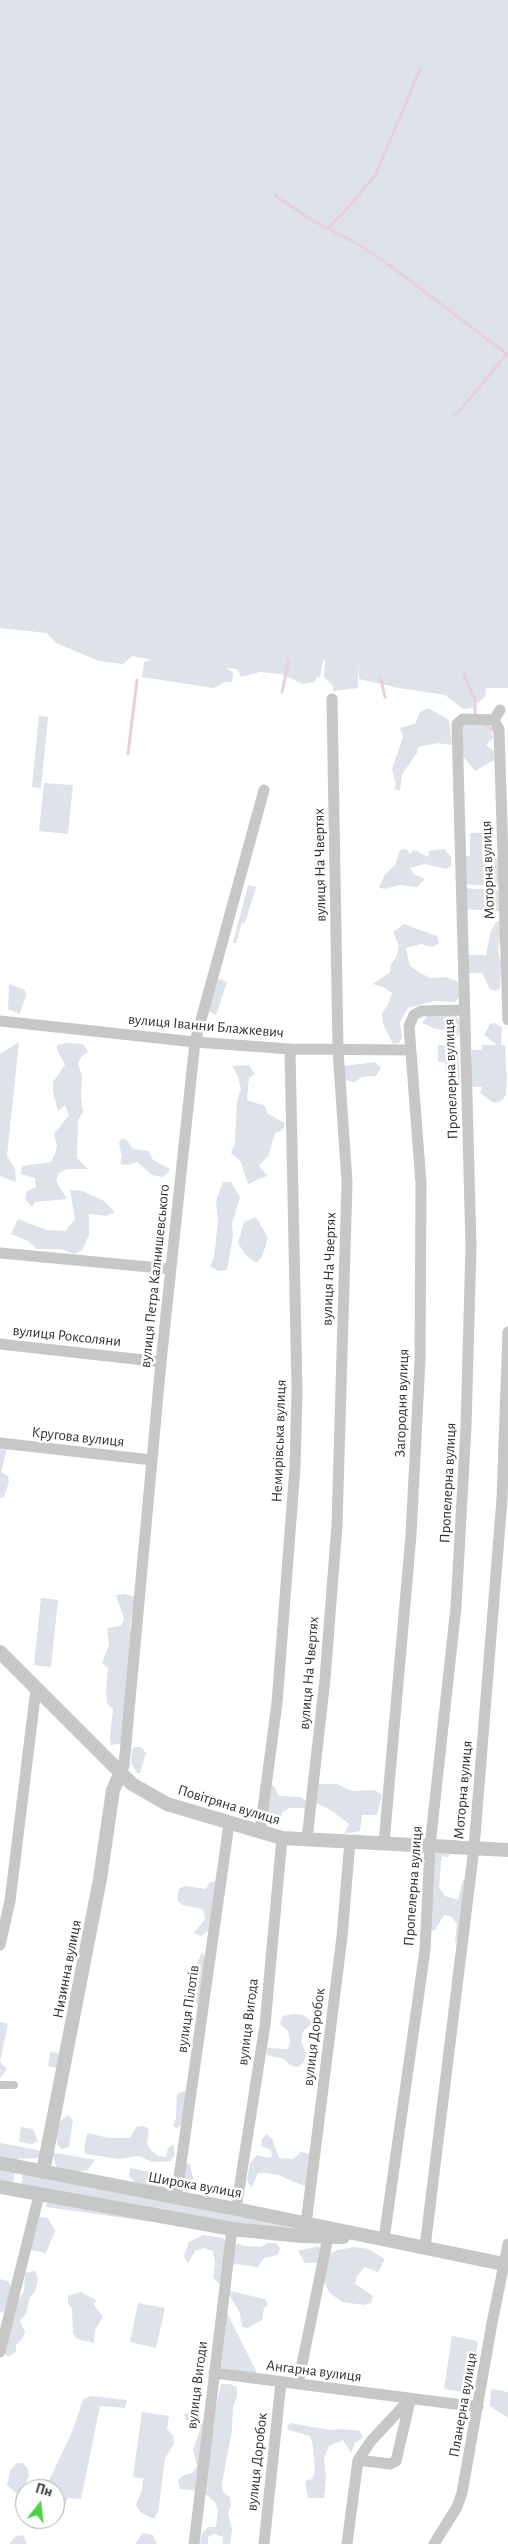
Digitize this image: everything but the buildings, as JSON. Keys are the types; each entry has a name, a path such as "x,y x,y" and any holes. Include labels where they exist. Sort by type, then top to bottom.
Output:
{"street":[{"name":"вулиця На Чвертях","path":"306,1839 326,1679 337,1525 347,1182 338,1050 332,699"},
{"name":"Моторна вулиця","path":"457,724 463,719 497,715 508,1020"},
{"name":"Пропелерна вулиця","path":"384,2239 425,1950 430,1846 456,1608 466,1427 471,1246 457,724"},
{"name":"вулиця Петра Калнишевського","path":"121,1772 124,1765 161,1362 195,1042 264,790"},
{"name":"Загородня вулиця","path":"384,1843 412,1535 420,1360 421,1183 409,1026 414,1015 421,1011 464,1010"},
{"name":"вулиця Іванни Блажкевич","path":"0,1021 195,1042 290,1049 410,1050"},
{"name":"Немирівська вулиця","path":"260,1832 277,1703 288,1582 295,1458 297,1391 290,1049"},
{"path":"0,1253 171,1269"},
{"name":"Моторна вулиця","path":"425,2247 474,1848 502,1499 508,1332"},
{"name":"вулиця Роксоляни","path":"0,1344 161,1362"},
{"name":"Кругова вулиця","path":"0,1443 152,1460"},
{"name":"Повітряна вулиця","path":"0,1652 132,1784 167,1804 229,1824 282,1838 508,1850"},
{"path":"0,1945 10,1901 36,1689"},
{"name":"Низинна вулиця","path":"44,2172 99,1888 113,1790 121,1772"},
{"name":"вулиця Пілотів","path":"176,2199 229,1824"},
{"name":"вулиця Вигода","path":"236,2209 265,2025 282,1838"},
{"name":"вулиця Доробок","path":"303,2229 342,1937 350,1841"},
{"path":"0,2085 14,2085"},
{"name":"Широка вулиця","path":"0,2163 176,2199 236,2209 328,2237 384,2239"},
{"name":"Широка вулиця","path":"0,2187 232,2229 303,2229 384,2239 506,2265"},
{"path":"0,2352 39,2195"},
{"name":"вулиця Вигоди","path":"194,2544 232,2229"},
{"path":"298,2384 328,2237"},
{"name":"Планерна вулиця","path":"434,2544 457,2507 462,2493 492,2322 506,2265 508,2244"},
{"name":"Ангарна вулиця","path":"214,2373 478,2407"},
{"name":"вулиця Доробок","path":"264,2544 281,2382"},
{"path":"347,2544 358,2460 371,2441 410,2399"},
{"path":"358,2460 390,2464 396,2461 410,2399"}],"shaded area":[{"path":"0,0 508,0 508,688 486,688 485,697 472,708 463,709 445,695 399,688 359,679 358,663 358,688 333,691 333,686 324,677 325,661 323,660 320,677 317,677 315,682 303,684 281,674 260,672 241,677 237,669 226,668 233,672 232,682 225,682 214,688 142,677 144,662 152,660 132,656 123,664 99,661 56,643 47,633 0,628"},
{"path":"428,708 449,720 452,745 437,743 418,747 417,753 402,774 400,791 394,789 396,784 392,769 403,737 400,728 415,724 420,712"},
{"path":"39,716 48,717 41,788 32,787"},
{"path":"464,722 485,726 494,737 486,745 494,751 494,760 475,771 462,755 460,725"},
{"path":"44,783 73,785 68,834 39,831"},
{"path":"490,832 490,857 497,858 499,886 461,884 461,856 470,856 470,833"},
{"path":"406,849 410,854 414,850 428,857 429,851 444,849 451,856 451,866 446,869 425,864 410,868 414,874 425,879 417,887 400,885 384,889 379,887 385,874 395,865 400,850"},
{"path":"248,885 256,887 245,923 242,922 236,943 233,943"},
{"path":"461,888 498,890 501,911 462,909"},
{"path":"501,920 503,930 498,949 501,965 500,989 495,991 490,989 482,973 463,973 465,955 486,955 491,931 496,922"},
{"path":"404,924 437,936 439,943 432,947 421,944 406,948 410,966 431,978 446,977 458,982 460,996 455,1002 434,1001 408,1008 400,1022 402,1037 399,1043 393,1044 383,1024 382,1013 388,1005 392,993 385,988 373,984 390,972 399,946 393,932"},
{"path":"219,979 227,982 216,1015 207,1010 214,985"},
{"path":"9,984 25,990 26,995 20,1014 8,1009"},
{"path":"452,1009 460,1022 459,1033 456,1038 449,1030 436,1029 422,1023 431,1012"},
{"path":"494,1023 502,1027 501,1045 505,1045 507,1078 506,1095 501,1101 494,1103 480,1093 482,1087 471,1087 471,1075 472,1050 482,1050 482,1045 497,1045 484,1035 490,1024"},
{"path":"19,1042 7,1156 15,1169 16,1182 0,1176 0,1054"},
{"path":"68,1043 83,1044 88,1052 82,1056 78,1063 82,1076 81,1097 83,1112 78,1120 77,1158 88,1169 67,1169 59,1173 56,1181 67,1199 35,1202 32,1207 25,1199 27,1191 36,1187 35,1178 21,1174 22,1166 51,1162 55,1154 57,1146 54,1134 69,1115 65,1105 58,1111 53,1092 53,1082 65,1065 57,1050 57,1045"},
{"path":"438,1045 458,1046 460,1079 452,1079 451,1076 446,1075 445,1062 438,1062"},
{"path":"375,1062 381,1068 376,1076 362,1077 355,1082 344,1080 344,1066"},
{"path":"249,1065 255,1074 249,1078 247,1100 265,1106 268,1114 285,1123 283,1130 275,1133 268,1156 259,1165 267,1176 248,1184 241,1162 231,1153 235,1142 237,1101 241,1089 238,1076 232,1066"},
{"path":"122,1138 128,1141 133,1149 149,1151 153,1160 170,1169 168,1173 162,1177 152,1175 137,1162 128,1165 120,1164 122,1157 119,1143"},
{"path":"223,1182 231,1182 240,1197 232,1224 233,1236 227,1270 218,1271 210,1266 214,1257 218,1223 216,1201"},
{"path":"70,1190 82,1191 104,1201 115,1212 107,1216 89,1214 89,1235 82,1250 74,1254 60,1249 37,1249 28,1241 11,1234 18,1219 47,1230 65,1231 75,1219"},
{"path":"256,1217 268,1238 262,1257 256,1263 245,1254 238,1243 244,1222"},
{"path":"0,1448 7,1449 1,1472 8,1476 9,1482 4,1497 0,1498"},
{"path":"124,1594 136,1597 130,1626 135,1641 125,1743 111,1745 113,1710 107,1703 108,1668 102,1663 109,1645 107,1628 121,1626 124,1619 116,1595"},
{"path":"41,1598 58,1600 51,1667 34,1665"},
{"path":"141,1747 146,1753 140,1773 137,1773 131,1762 132,1749"},
{"path":"268,1784 274,1786 279,1796 301,1797 307,1802 305,1808 290,1808 282,1812 280,1826 272,1822 263,1823"},
{"path":"316,1784 337,1784 352,1791 375,1790 382,1795 377,1815 362,1815 360,1831 344,1834 349,1824 332,1811 316,1803"},
{"path":"444,1853 450,1855 448,1857 442,1856 441,1862 439,1888 445,1896 458,1900 462,1882 467,1875 458,1943 455,1941 457,1924 451,1916 444,1915 435,1930 429,1931 434,1886 432,1859 436,1854"},
{"path":"216,1881 212,1923 208,1931 201,1936 194,1933 205,1919 203,1909 182,1905 177,1900 179,1889 184,1886 206,1889 210,1882"},
{"path":"203,1952 205,1958 199,2004 194,2003 195,1977 197,1962"},
{"path":"303,2015 314,2023 304,2030 301,2041 306,2053 304,2062 298,2067 290,2065 284,2059 267,2055 267,2048 288,2049 290,2042 288,2031 280,2024 283,2016"},
{"path":"0,2022 8,2024 0,2062"},
{"path":"50,2052 59,2053 57,2068 48,2066"},
{"path":"0,2062 7,2069 0,2078"},
{"path":"185,2091 189,2098 184,2122 177,2128 173,2126 176,2118 177,2094"},
{"path":"68,2115 73,2120 69,2147 62,2149 57,2145 58,2123"},
{"path":"143,2126 149,2129 147,2144 158,2156 166,2157 168,2148 173,2144 175,2155 171,2161 152,2162 139,2156 119,2159 86,2154 84,2150 87,2133 109,2138 130,2138 136,2127"},
{"path":"21,2127 33,2129 38,2141 32,2144 19,2142"},
{"path":"267,2134 272,2139 279,2158 293,2159 301,2152 310,2154 308,2183 304,2186 278,2175 258,2173 252,2187 249,2184 247,2180 250,2163 257,2155 268,2158 272,2157 271,2150 261,2146 262,2139"},
{"path":"0,2143 43,2151 38,2158 15,2159 0,2156"},
{"path":"53,2153 95,2160 88,2170 75,2172 56,2167"},
{"path":"186,2163 190,2164 193,2179 198,2186 195,2192 182,2186"},
{"path":"130,2168 171,2176 168,2185 164,2189 136,2183 129,2177"},
{"path":"0,2169 15,2172 13,2184 0,2182"},
{"path":"23,2174 283,2225 288,2228 284,2233 21,2185"},
{"path":"48,2201 168,2224 46,2207"},
{"path":"40,2217 48,2218 55,2231 46,2253 30,2250 33,2220"},
{"path":"203,2235 223,2238 233,2248 238,2243 244,2246 261,2247 267,2243 276,2243 280,2248 278,2255 264,2258 258,2267 235,2264 232,2266 225,2285 219,2284 213,2278 215,2263 213,2251 204,2248 195,2251 188,2263 184,2256 189,2242"},
{"path":"319,2246 322,2256 317,2263 305,2263 298,2251"},
{"path":"354,2247 369,2249 385,2259 378,2272 365,2267 357,2276 355,2284 373,2296 371,2303 364,2305 342,2302 330,2293 323,2280 331,2253"},
{"path":"35,2271 38,2279 35,2292 30,2297 26,2314 20,2321 25,2331 23,2338 16,2345 16,2352 8,2357 4,2352 14,2307 24,2291 25,2273"},
{"path":"0,2279 9,2282 12,2291 3,2313 0,2312"},
{"path":"230,2291 265,2299 268,2305 264,2308 262,2320 248,2328 242,2327 240,2313 228,2293"},
{"path":"81,2292 96,2300 94,2305 103,2317 95,2330 94,2343 77,2339 73,2333 72,2309 68,2303 68,2296"},
{"path":"138,2303 165,2308 156,2348 130,2342"},
{"path":"227,2313 258,2375 221,2368"},
{"path":"452,2336 478,2341 469,2393 444,2389"},
{"path":"221,2384 230,2384 237,2387 237,2397 233,2407 232,2430 222,2483 223,2492 230,2497 231,2505 228,2513 232,2529 230,2544 223,2544 223,2537 215,2534 208,2537 208,2544 200,2544 202,2533 208,2527 216,2527 218,2510 215,2502 202,2491 180,2489 178,2480 184,2475 192,2473 197,2466 193,2450 201,2427 186,2420 184,2414 197,2412 208,2431 214,2429 214,2416"},
{"path":"491,2389 508,2392 508,2418 490,2406"},
{"path":"91,2396 127,2400 125,2408 100,2406 81,2499 68,2498 65,2504 65,2479 50,2479 73,2430 83,2399"},
{"path":"142,2412 169,2416 167,2429 173,2436 174,2444 165,2458 158,2512 154,2519 140,2512 136,2505 142,2490 143,2480 145,2479 133,2477"},
{"path":"290,2423 330,2430 360,2431 363,2438 355,2443 351,2453 343,2440 329,2446 324,2458 326,2479 324,2498 308,2498 305,2481 312,2479 315,2472 313,2446 310,2436 288,2430 287,2426"},
{"path":"17,2463 23,2463 28,2469 28,2479 15,2479 15,2492 7,2485 10,2471"},
{"path":"143,2533 153,2535 157,2544 135,2544"},
{"path":"23,2535 27,2544 9,2544 16,2536"}],"waterway":[{"path":"329,227 349,207 376,174 420,69"},
{"path":"275,195 308,218 363,247 508,355"},
{"path":"455,416 507,354"},
{"path":"282,692 289,660"},
{"path":"464,674 475,699 475,718"},
{"path":"381,679 385,697"},
{"path":"128,754 137,680"},
{"path":"484,724 495,732"}]}
